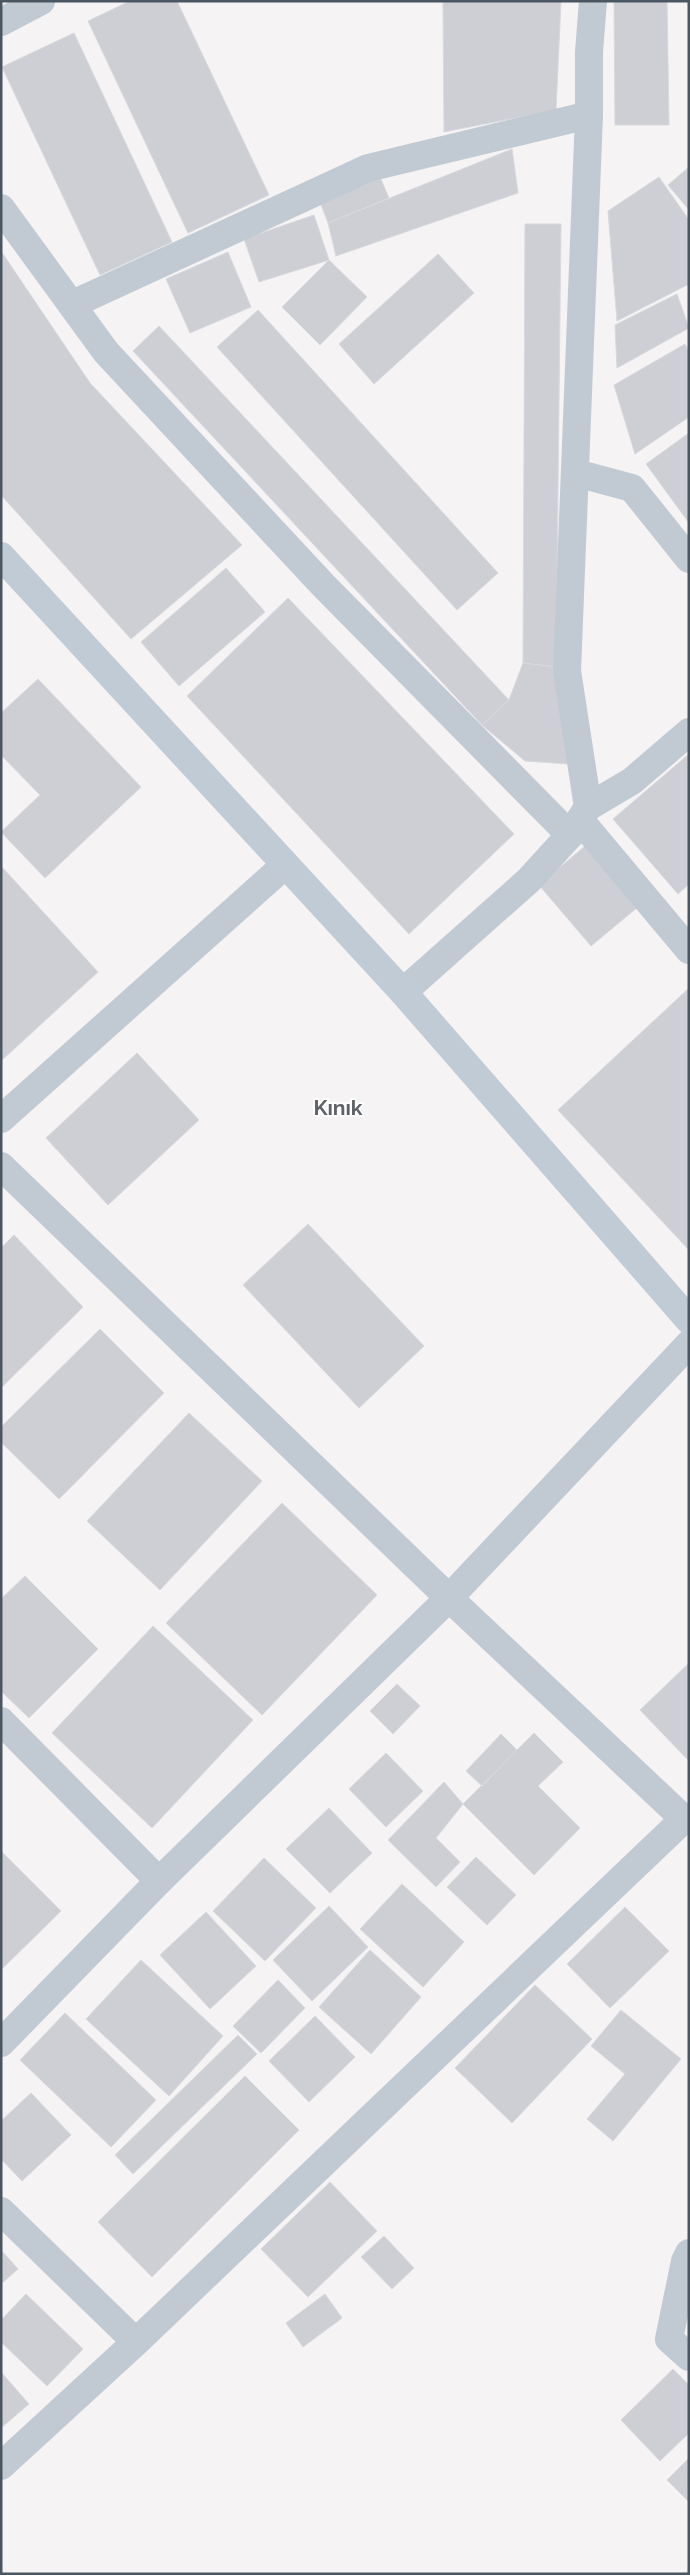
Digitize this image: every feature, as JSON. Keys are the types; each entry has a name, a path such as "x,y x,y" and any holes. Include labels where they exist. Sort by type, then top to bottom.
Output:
{"main road":[{"path":"1,556 403,992 689,1320"}],"street":[{"path":"1,22 41,1"},
{"path":"579,820 568,671 589,115 589,52 593,1"},
{"path":"73,304 368,168 589,115"},
{"path":"1,208 73,304 106,352 323,585 579,820 689,950"},
{"path":"576,472 632,488 689,559"},
{"path":"403,992 529,880 579,820 632,781 689,732"},
{"path":"1,1119 284,865"},
{"path":"1,1166 449,1598 684,1819 136,2342 1,2466"},
{"path":"1,2043 159,1881 449,1598 689,1344"},
{"path":"1,1721 159,1881"},
{"path":"1,2211 136,2342"},
{"path":"689,2253 685,2261 669,2338 689,2357"}],"building":[{"path":"130,1 177,1 269,195 188,233 88,21"},
{"path":"443,1 561,1 556,110 444,132"},
{"path":"614,1 667,1 669,125 615,125"},
{"path":"74,33 172,242 100,275 2,67"},
{"path":"512,149 518,193 336,256 328,223"},
{"path":"689,167 689,210 668,185"},
{"path":"380,177 389,198 328,223 320,202"},
{"path":"659,177 689,220 689,287 687,285 617,321 608,211"},
{"path":"314,215 329,260 259,282 244,239"},
{"path":"525,224 561,224 556,667 523,663"},
{"path":"1,251 90,383 242,545 131,639 1,495"},
{"path":"228,252 251,307 190,333 166,279"},
{"path":"438,254 474,293 374,384 339,344"},
{"path":"329,260 367,297 320,345 282,307"},
{"path":"677,294 689,328 617,368 615,325"},
{"path":"258,310 498,573 457,610 217,347"},
{"path":"159,326 509,700 482,725 133,351"},
{"path":"685,344 689,352 689,417 635,454 614,385"},
{"path":"689,433 689,523 646,464"},
{"path":"226,568 265,612 179,686 141,642"},
{"path":"288,598 514,834 409,934 187,696"},
{"path":"523,663 556,667 568,764 525,761 482,725 509,700"},
{"path":"38,679 141,787 45,878 1,832 40,795 1,755 1,713"},
{"path":"689,754 689,884 678,894 613,819"},
{"path":"585,846 638,907 591,946 539,885"},
{"path":"1,866 98,972 1,1061"},
{"path":"689,988 689,1250 558,1110"},
{"path":"137,1053 199,1120 108,1205 46,1138"},
{"path":"308,1224 424,1346 359,1408 243,1285"},
{"path":"14,1235 83,1307 1,1388 1,1248"},
{"path":"100,1329 164,1393 59,1499 1,1442 1,1427"},
{"path":"189,1413 262,1481 160,1590 87,1521"},
{"path":"282,1503 377,1595 262,1715 166,1623"},
{"path":"25,1576 98,1649 29,1718 1,1691 1,1599"},
{"path":"153,1626 253,1720 152,1828 52,1733"},
{"path":"689,1663 689,1759 688,1760 640,1710"},
{"path":"397,1684 420,1706 393,1734 370,1711"},
{"path":"534,1733 563,1762 538,1786 580,1828 534,1875 463,1804"},
{"path":"501,1734 517,1750 482,1786 466,1771"},
{"path":"386,1753 423,1791 386,1827 349,1789"},
{"path":"444,1782 463,1804 436,1838 460,1862 436,1887 388,1840"},
{"path":"329,1808 372,1853 330,1893 286,1849"},
{"path":"1,1851 61,1911 1,1970"},
{"path":"476,1857 516,1895 487,1925 447,1887"},
{"path":"264,1858 316,1908 265,1961 213,1911"},
{"path":"402,1884 464,1942 423,1987 360,1929"},
{"path":"329,1906 368,1947 312,2001 273,1960"},
{"path":"625,1907 669,1951 610,2008 567,1964"},
{"path":"206,1912 256,1966 210,2009 160,1955"},
{"path":"370,1950 421,1997 371,2054 319,2007"},
{"path":"141,1960 223,2036 169,2096 86,2019"},
{"path":"278,1980 305,2008 261,2053 233,2026"},
{"path":"535,1985 592,2039 512,2123 455,2068"},
{"path":"621,2010 681,2059 613,2141 587,2119 625,2074 591,2046"},
{"path":"65,2013 156,2100 111,2147 20,2060"},
{"path":"315,2016 355,2057 309,2102 269,2061"},
{"path":"238,2035 257,2054 133,2174 115,2155"},
{"path":"245,2076 299,2130 152,2277 98,2222"},
{"path":"31,2093 71,2135 22,2181 1,2159 1,2121"},
{"path":"330,2182 377,2231 308,2297 261,2249"},
{"path":"384,2236 414,2268 392,2289 361,2257"},
{"path":"1,2250 18,2269 1,2284"},
{"path":"26,2294 83,2349 47,2386 1,2342 1,2320"},
{"path":"325,2294 342,2318 303,2347 286,2323"},
{"path":"673,2369 689,2385 689,2433 660,2461 621,2420"},
{"path":"1,2372 29,2404 1,2428"},
{"path":"689,2458 689,2502 667,2480"}],"district":[{"name":"Kınık","path":"338,1107"}]}
